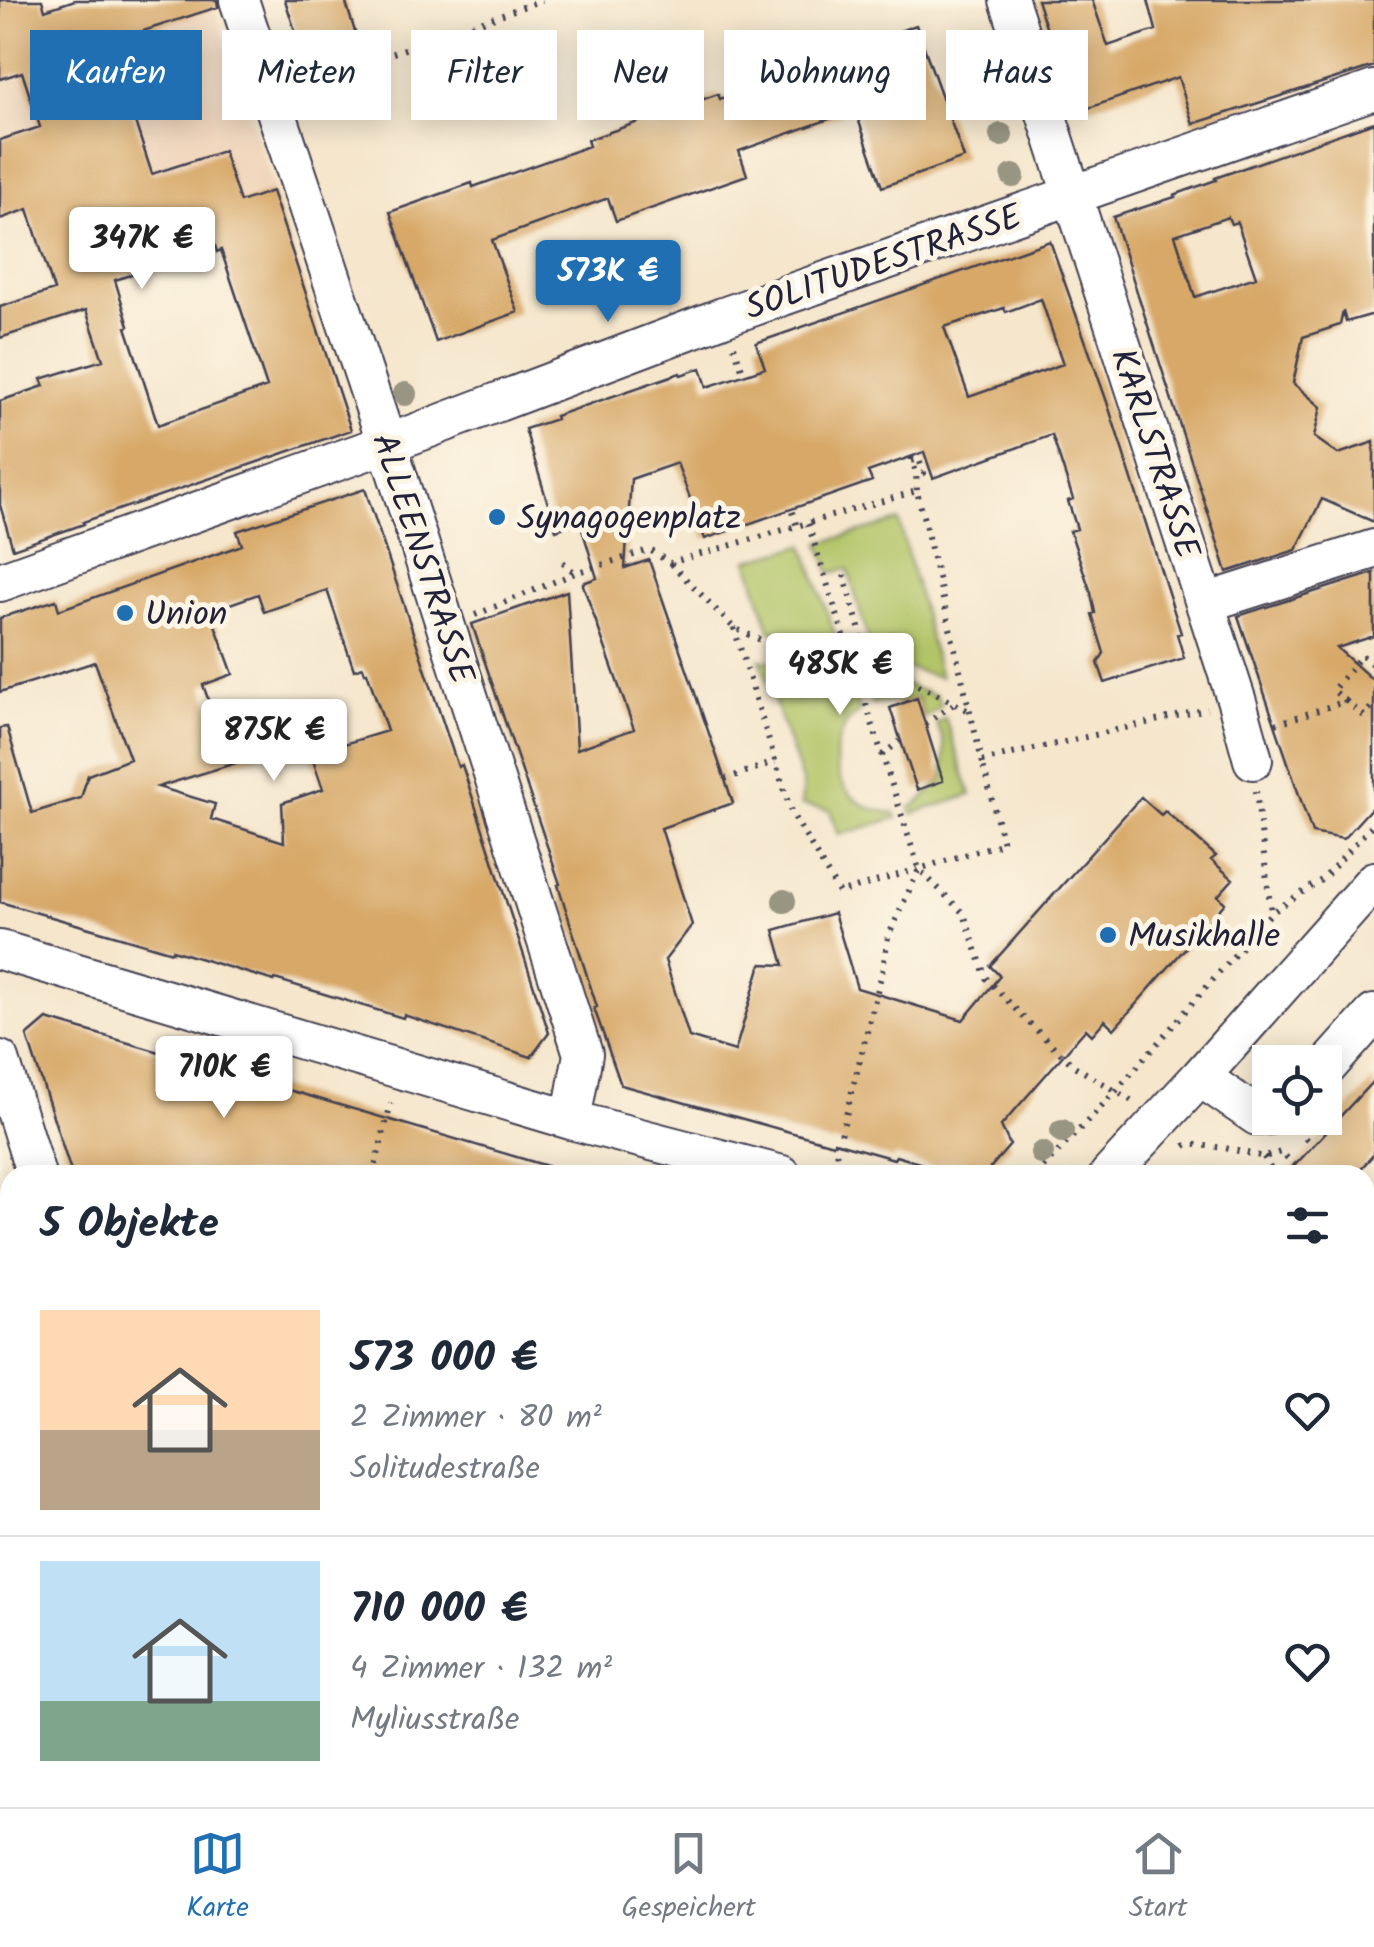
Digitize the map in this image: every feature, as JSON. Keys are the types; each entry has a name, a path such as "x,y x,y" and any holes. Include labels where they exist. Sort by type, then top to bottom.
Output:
{"street":[{"name":"ALLEENSTRASSE","path":"239,0 249,30"},
{"name":"KARLSTRASSE","path":"1009,0 1245,732"},
{"name":"SOLITUDESTRASSE","path":"0,582 492,406 723,317 1374,90"},
{"name":"ALLEENSTRASSE","path":"280,120 583,1054 572,1120"},
{"path":"1205,603 1374,549"},
{"path":"1117,1165 1200,1078 1374,881"},
{"path":"0,950 572,1120 744,1165"},
{"path":"1342,1050 1374,1014"},
{"path":"0,1060 33,1165"},
{"path":"1200,1078 1252,1113"}],"path":[{"path":"391,54 542,0"},
{"path":"734,628 791,812 839,894 1002,843 917,491 916,476 924,474 919,459 912,459"},
{"path":"670,563 917,491"},
{"path":"792,512 798,527"},
{"path":"808,524 919,869 964,914 986,978 1024,1019 1074,1066 1161,1118"},
{"path":"446,626 575,574 650,550 670,563 734,628 765,642 854,668 894,673 968,711"},
{"path":"563,562 575,574"},
{"path":"844,575 872,669"},
{"path":"1374,666 1362,655 1333,690 1364,716 1374,704"},
{"path":"982,761 1245,732 1346,700"},
{"path":"925,724 955,703"},
{"path":"1245,732 1271,913"},
{"path":"882,755 900,741"},
{"path":"725,780 775,762"},
{"path":"1046,1165 1116,1091 1271,913 1323,879 1374,824"},
{"path":"833,1165 888,937 919,869"},
{"path":"376,1165 392,1102"},
{"path":"1305,1138 1313,1146"},
{"path":"1177,1154 1188,1144 1225,1148 1264,1164 1282,1152 1295,1165"}],"shaded area":[{"path":"0,0 211,0 222,33 222,120 251,120 274,190 46,265 0,132"}],"green space":[{"path":"899,521 940,677 874,660 848,569 830,573 820,543"},
{"path":"804,545 842,655 770,630 748,560"},
{"path":"760,659 849,681 860,712 839,740 839,776 857,800 872,809 895,813 897,818 839,835 830,810 801,805 803,784"},
{"path":"875,677 937,696 941,706 924,718 918,697 900,703 873,704 865,679"},
{"path":"945,718 971,795 912,814 910,808 943,781 944,746 936,724"}],"building":[{"path":"0,0 42,0 45,10 75,0 217,0 218,7 146,30 30,30 30,96 22,72 0,79"},
{"path":"285,0 345,0 354,30 295,30"},
{"path":"1037,0 1092,0 1108,46 1156,30 1148,0 1374,0 1374,66 1193,124 1178,77 1088,108 1088,30 1047,30"},
{"path":"926,53 946,108 946,120 950,120 964,158 882,187 859,120 926,120"},
{"path":"718,94 720,99 724,98 724,120 827,120 739,151 747,175 616,221 608,198 492,240 518,312 436,342 390,212 589,146 587,140 644,120 704,120 704,99"},
{"path":"38,120 134,120 152,174 223,151 240,202 272,191 351,430 13,549 0,505 0,401 44,386 41,379 103,360 86,310 0,338 0,307 54,290 28,209 0,219 0,140 40,127","holes":["205,213 217,252 221,250 267,387 158,425 115,280 151,268 140,234"]},
{"path":"1374,122 1374,314 1346,322 1343,311 1340,325 1303,337 1293,383 1321,407 1314,437 1338,454 1374,442 1374,522 1322,499 1296,550 1227,572 1113,217 1175,197 1215,178","holes":["1228,217 1231,224 1237,222 1256,277 1195,297 1175,235"]},
{"path":"1050,241 1107,402 1181,633 1177,634 1184,658 1105,683 1098,663 1104,653 1092,614 1095,613 1091,593 1070,531 1077,529 1068,501 1073,499 1052,435 933,478 924,452 868,472 872,481 705,539 677,463 631,479 625,568 649,560 733,803 661,828 692,925 665,960 689,1037 735,1051 761,964 784,965 774,930 834,913 857,988 963,1020 1000,976 990,966 1141,797 1161,815 1165,811 1216,856 1211,860 1233,879 1218,896 1225,903 1114,1029 1105,1020 1092,1035 1086,1029 1001,1126 1010,1145 993,1165 926,1165 896,1156 894,1159 621,1085 594,1008 597,1007 560,884 472,624 567,591 577,749 634,729 583,585 597,578 580,522 556,530 525,429 680,373 701,368 707,387 765,368 756,343","holes":["1041,299 1063,364 969,397 944,327"]},
{"path":"365,489 458,767 462,765 549,1033 531,1057 404,1015 403,1018 0,902 0,728 7,727 32,813 81,798 88,775 130,759 95,662 0,692 0,618 56,600 59,610 242,545 237,531","holes":["327,590 354,670 363,667 367,672 387,731 311,754 323,789 282,803 284,842 211,819 215,804 158,787 262,755 253,728 222,738 203,685 233,674 210,611 258,594 264,612"]},
{"path":"1374,573 1374,636 1337,648 1374,681 1374,805 1343,839 1312,833 1238,616"},
{"path":"917,698 943,781 917,790 890,708"},
{"path":"47,1019 544,1165 69,1165 27,1036"},
{"path":"1374,1080 1374,1154 1364,1165 1295,1165 1323,1135 1342,1135 1342,1115"}],"place":[{"name":"Synagogenplatz","path":"497,517"},
{"name":"Union","path":"125,613"},
{"name":"Musikhalle","path":"1108,935"}]}
